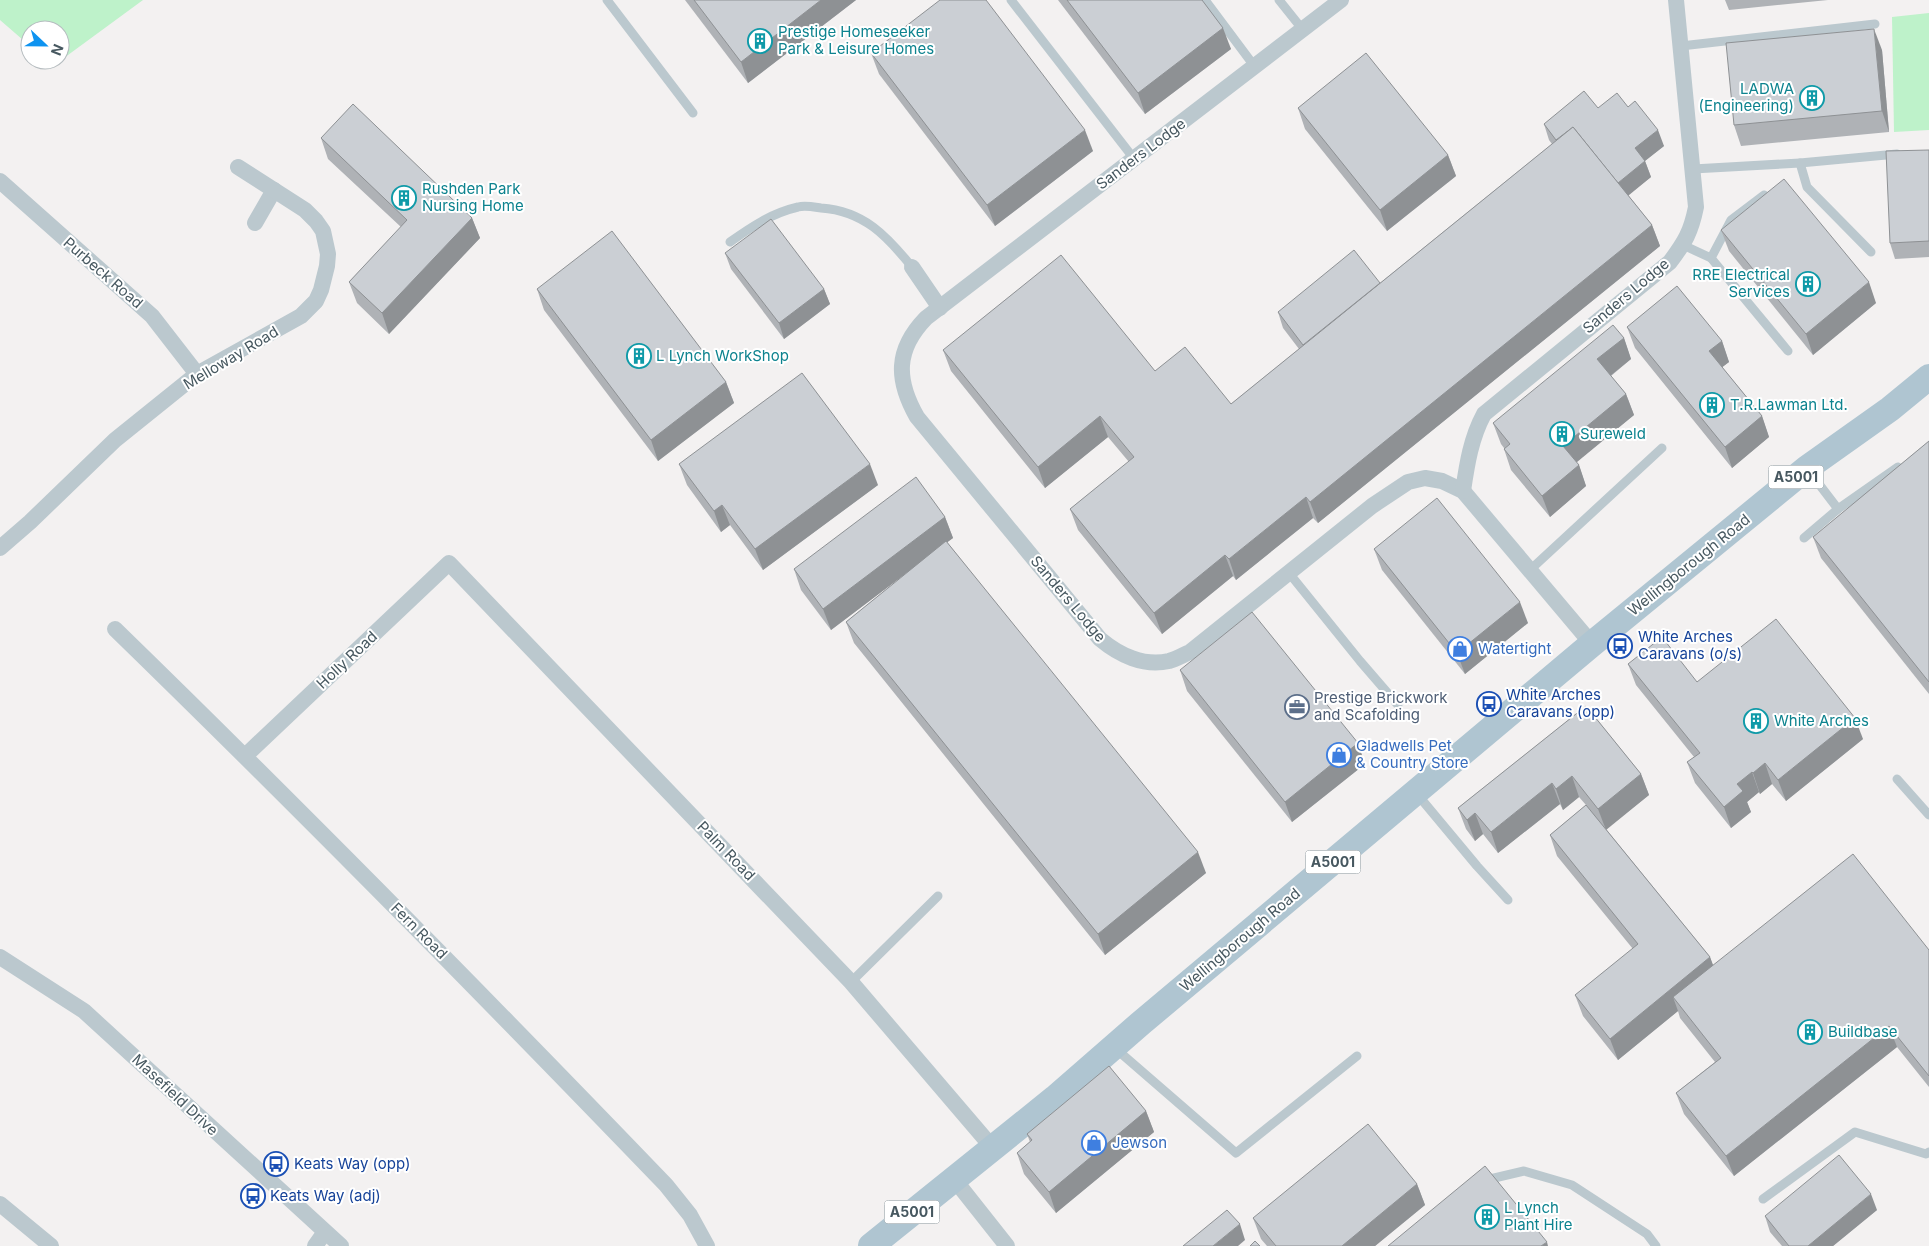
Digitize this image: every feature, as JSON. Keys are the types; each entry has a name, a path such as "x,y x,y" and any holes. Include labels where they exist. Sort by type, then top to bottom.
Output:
{"main road":[{"name":"Wellingborough Road","path":"871,1246 1114,1047 1592,644 1807,468 1890,409 1929,377"},
{"name":"Wellingborough Road","path":"1890,409 1929,394"}],"street":[{"name":"Sanders Lodge","path":"1341,0 940,308 914,330 906,347 902,364 902,386 917,417 1100,639 1123,655 1144,662 1168,661 1190,652 1372,506 1408,482 1425,478 1442,480 1462,491 1592,644"},
{"name":"Sanders Lodge","path":"1462,491 1470,448 1484,414 1670,262 1683,245 1691,229 1696,207 1676,0"},
{"name":"Melloway Road","path":"0,548 30,522 115,440 196,374 301,316 316,301 327,266 328,254 323,231 305,210 238,167"},
{"name":"Purbeck Road","path":"0,181 152,316 196,374"},
{"path":"255,223 274,190"},
{"path":"912,267 940,308"},
{"name":"Holly Road","path":"246,756 450,563"},
{"name":"Palm Road","path":"450,563 852,982 992,1148"},
{"name":"Fern Road","path":"115,629 246,756 666,1185 690,1215 707,1246"},
{"name":"Masefield Drive","path":"0,957 84,1011 340,1246"},
{"path":"954,1179 1007,1246"},
{"path":"0,1204 51,1246"},
{"path":"315,1246 325,1232"}],"lane":[{"path":"607,0 693,113"},
{"path":"1011,0 1135,160"},
{"path":"1205,0 1255,66"},
{"path":"1279,0 1303,30"},
{"path":"1681,46 1875,24"},
{"path":"1693,169 1800,163 1904,154"},
{"path":"1800,163 1808,187 1871,252"},
{"path":"1711,258 1731,220 1764,195"},
{"path":"730,242 757,223 783,211 801,206 831,208 858,216 878,230 891,241 912,267"},
{"path":"1683,245 1711,258 1788,351"},
{"path":"1530,570 1662,448"},
{"path":"1804,538 1838,509 1898,467"},
{"path":"1807,468 1838,509"},
{"path":"1289,572 1360,661 1398,705"},
{"path":"1897,779 1929,815"},
{"path":"1416,792 1477,866 1508,900"},
{"path":"852,982 938,896"},
{"path":"1114,1047 1236,1153 1357,1056"},
{"path":"1763,1199 1855,1132 1926,1154 1929,1152"},
{"path":"1475,1190 1490,1179 1524,1171 1572,1185 1647,1234 1656,1246"}],"green space":[{"path":"0,0 143,0 70,54 70,20 20,20 20,37 0,20"},
{"path":"1929,13 1929,130 1894,132 1892,17"}],"building":[{"path":"694,0 821,0 741,62"},
{"path":"940,0 986,0 1085,130 987,205 871,53"},
{"path":"1067,0 1202,0 1223,28 1138,93"},
{"name":"LADWA (Engineering)","path":"1874,29 1882,111 1734,125 1726,43"},
{"path":"1366,53 1448,155 1380,210 1298,108"},
{"path":"1584,91 1598,108 1617,93 1628,107 1635,101 1658,130 1635,148 1645,161 1618,183 1573,127 1556,140 1544,124"},
{"name":"Rushden Park Nursing Home","path":"353,104 472,218 382,313 349,282 407,220 321,138"},
{"path":"1573,127 1652,225 1310,502 1306,497 1229,559 1225,555 1154,613 1070,509 1134,457 1100,416 1038,467 943,350 1061,255 1155,371 1185,347 1231,404"},
{"path":"1929,150 1929,241 1890,243 1886,151"},
{"name":"RRE Electrical Services","path":"1784,179 1869,282 1806,334 1721,230"},
{"path":"771,219 824,289 779,323 725,253"},
{"name":"L Lynch WorkShop","path":"612,231 726,382 651,440 537,289"},
{"path":"1354,250 1380,283 1303,345 1278,312"},
{"name":"T.R.Lawman Ltd.","path":"1677,286 1722,341 1709,351 1762,416 1725,447 1627,327"},
{"name":"Sureweld","path":"1613,325 1624,338 1597,359 1626,394 1563,446 1579,465 1542,496 1504,449 1510,444 1493,423"},
{"path":"802,373 870,464 755,549 722,505 714,511 679,464"},
{"path":"1929,441 1929,682 1813,537"},
{"path":"916,477 945,517 823,609 794,569"},
{"path":"1437,498 1520,602 1457,653 1374,549"},
{"path":"946,541 1198,852 1098,934 846,622"},
{"path":"1252,612 1358,743 1285,802 1180,670"},
{"name":"White Arches","path":"1776,619 1855,718 1778,780 1765,763 1737,784 1743,791 1724,807 1687,762 1700,753 1628,664 1662,637 1697,682"},
{"path":"1586,706 1641,774 1598,809 1572,776 1556,789 1552,783 1491,832 1475,813 1467,820 1458,808"},
{"path":"1586,805 1710,957 1610,1039 1575,995 1638,944 1550,835"},
{"name":"Buildbase","path":"1853,854 1929,950 1929,1076 1889,1026 1726,1156 1676,1093 1721,1058 1673,997"},
{"path":"1109,1066 1146,1111 1049,1192 1017,1153 1032,1140 1027,1134"},
{"path":"1368,1124 1417,1184 1342,1246 1276,1246 1253,1218"},
{"path":"1839,1155 1871,1194 1808,1246 1789,1246 1765,1216"},
{"path":"1485,1166 1547,1242 1541,1246 1388,1246"},
{"path":"1227,1210 1240,1224 1213,1246 1183,1246"},
{"path":"1255,1241 1260,1246 1250,1246"}],"place":[{"name":"Prestige Homeseeker Park & Leisure Homes","path":"760,41"},
{"name":"LADWA (Engineering)","path":"1812,98"},
{"name":"Rushden Park Nursing Home","path":"404,198"},
{"name":"RRE Electrical Services","path":"1808,284"},
{"name":"L Lynch WorkShop","path":"639,356"},
{"name":"T.R.Lawman Ltd.","path":"1712,405"},
{"name":"Sureweld","path":"1562,434"},
{"name":"White Arches Caravans (o/s)","path":"1620,646"},
{"name":"Watertight","path":"1460,649"},
{"name":"White Arches Caravans (opp)","path":"1489,704"},
{"name":"Prestige Brickwork and Scafolding","path":"1297,707"},
{"name":"White Arches","path":"1756,721"},
{"name":"Gladwells Pet & Country Store","path":"1339,755"},
{"name":"Buildbase","path":"1810,1032"},
{"name":"Jewson","path":"1094,1143"},
{"name":"Keats Way (opp)","path":"276,1164"},
{"name":"Keats Way (adj)","path":"253,1196"},
{"name":"L Lynch Plant Hire","path":"1487,1217"}]}
